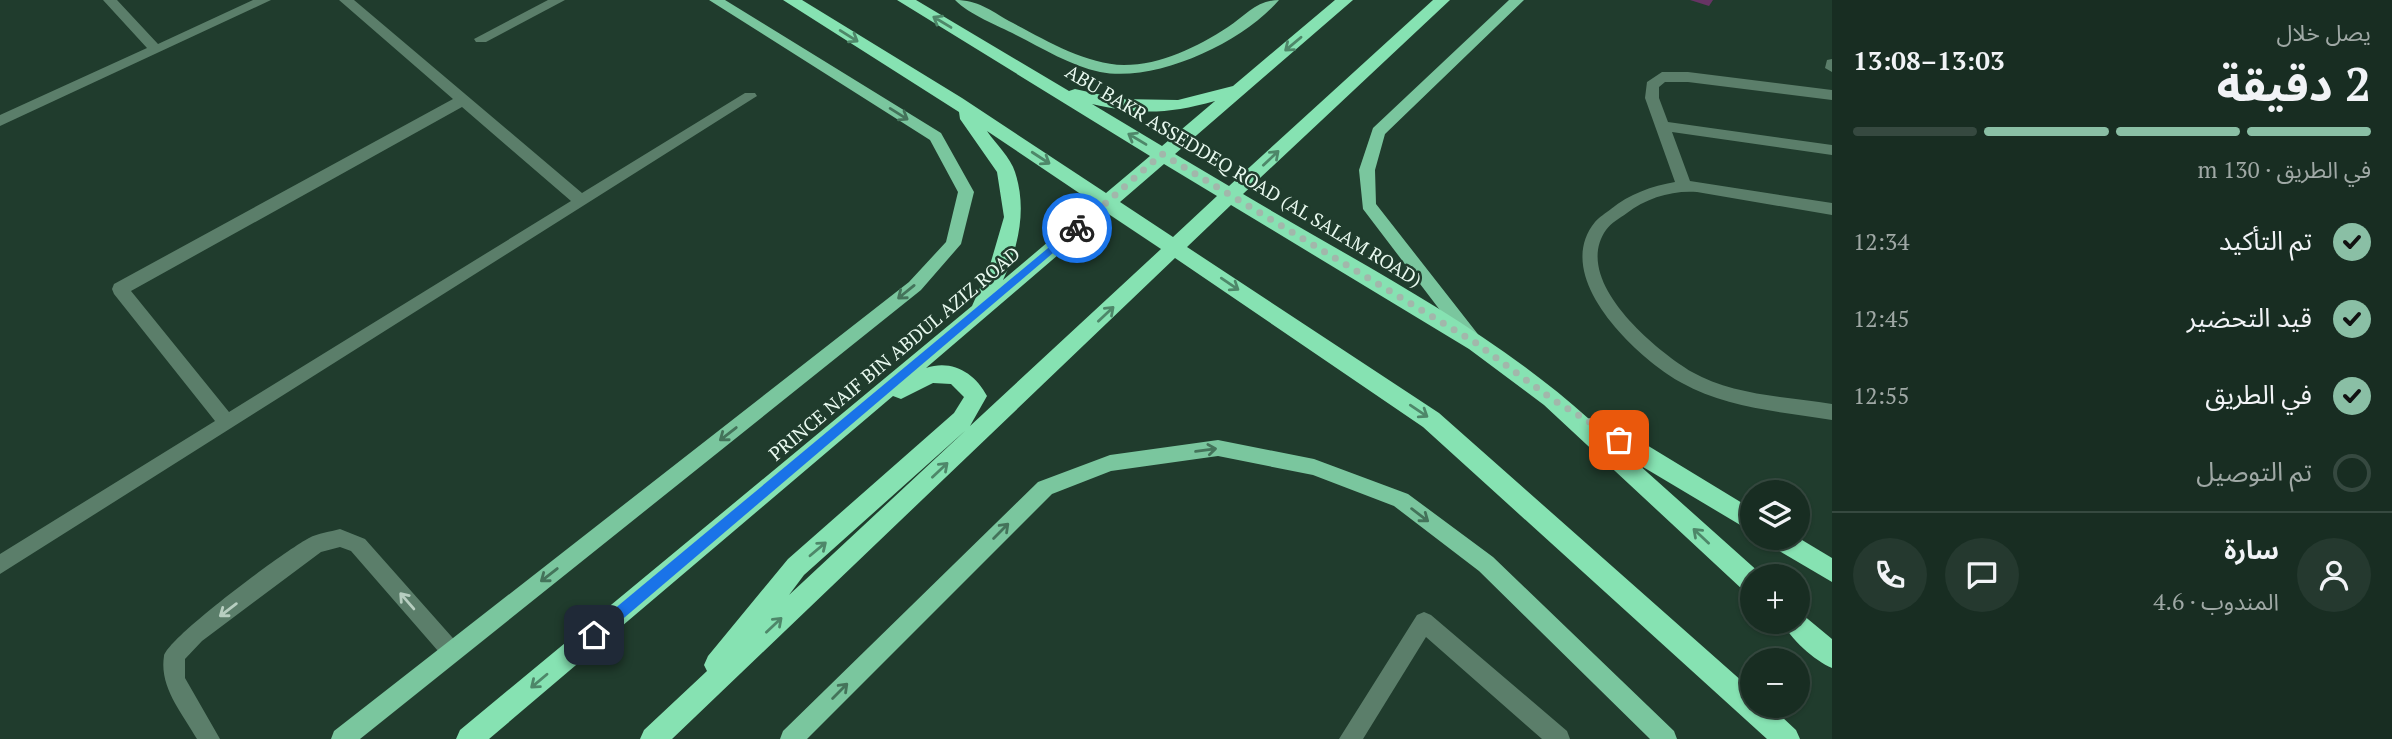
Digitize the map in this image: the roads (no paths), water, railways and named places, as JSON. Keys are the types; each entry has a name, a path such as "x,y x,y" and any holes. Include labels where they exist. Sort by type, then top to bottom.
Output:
{"highway":[{"path":"790,0 956,102 1432,420 1787,739"},
{"name":"ABU BAKR ASSEDDEQ ROAD (AL SALAM ROAD)","path":"905,0 1476,343 1552,399 1740,515"},
{"name":"PRINCE NAIF BIN ABDUL AZIZ ROAD","path":"470,739 1345,0"},
{"path":"653,739 1176,249 1230,195 1442,0"},
{"path":"1004,59 1066,93 1120,105 1178,106 1241,89"},
{"path":"956,102 1006,171 1013,217 1000,265 976,314"},
{"path":"680,713 796,567 962,420 976,396 965,380 949,372 923,377 842,427"},
{"name":"ABU BAKR ASSEDDEQ ROAD (AL SALAM ROAD)","path":"1552,399 1740,571"},
{"path":"1798,550 1832,571"},
{"path":"1808,634 1832,656"}],"main road":[{"path":"342,739 915,286 953,244 966,192 936,137 716,0"},
{"path":"962,0 1041,43 1100,68 1124,69 1172,61 1206,46 1237,30 1272,0"},
{"path":"1476,343 1368,205 1367,170 1378,132 1517,0"},
{"path":"792,739 1045,488 1110,463 1218,448 1314,467 1401,500 1486,564 1666,739"}],"street":[{"path":"110,0 156,50"},
{"path":"0,121 264,0"},
{"path":"346,0 581,201"},
{"path":"481,39 558,0"},
{"path":"1684,186 1652,98 1652,85 1662,77 1688,77 1832,95"},
{"path":"0,565 750,96"},
{"path":"227,423 120,289 463,100"},
{"path":"1662,125 1832,150"},
{"path":"1832,209 1684,186 1641,198 1607,216 1595,235 1589,258 1599,289 1619,323 1656,356 1690,379 1751,398 1832,412"},
{"path":"209,739 174,680 175,655 195,634 316,544 340,538 358,545 452,652"},
{"path":"1350,739 1424,622 1559,739"}]}
